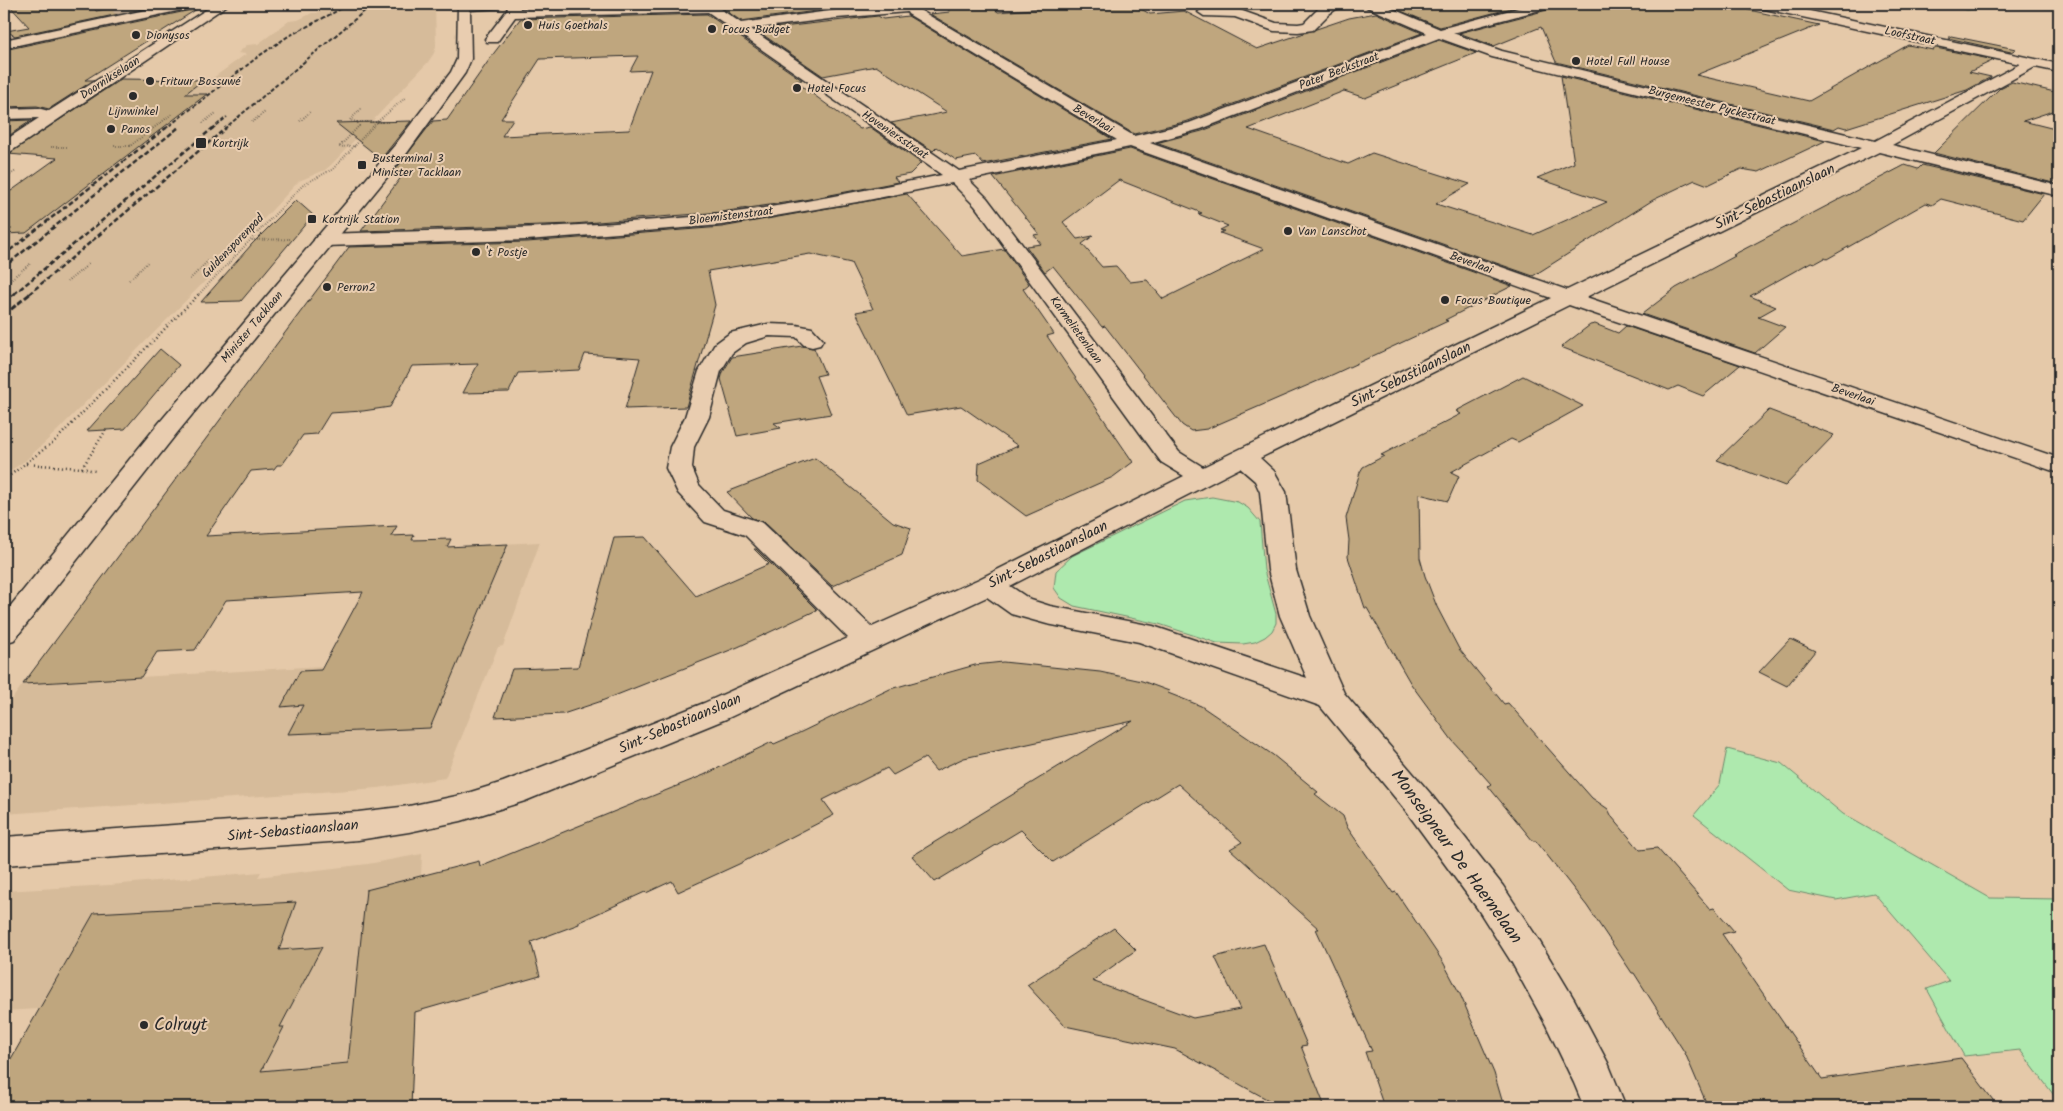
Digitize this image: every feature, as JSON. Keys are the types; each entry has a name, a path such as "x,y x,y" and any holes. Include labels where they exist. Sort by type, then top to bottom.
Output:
{"street":[{"path":"4,44 133,13 191,4"},
{"name":"Doornikselaan","path":"4,148 223,4"},
{"path":"87,112 90,92 128,79 239,4"},
{"name":"Minister Tacklaan","path":"4,633 168,428 401,149 458,73 464,59 465,5 498,4"},
{"path":"1204,12 1237,13 1274,27 1298,28 1308,27 1324,11 1333,6 1348,4"},
{"name":"Burgemeester Pyckestraat","path":"1371,4 1439,33 1497,54 2059,191"},
{"name":"Pater Beckstraat","path":"1132,142 1195,126 1439,33 1547,4"},
{"name":"Loofstraat","path":"1760,4 2059,68"},
{"name":"Hoveniersstraat","path":"511,8 708,6 956,177"},
{"path":"738,27 829,14 911,6"},
{"name":"Beverlaai","path":"911,6 913,11 1132,142 1569,298 2059,466"},
{"path":"492,39 511,8"},
{"name":"Sint-Sebastiaanslaan","path":"4,851 358,826 409,819 461,808 513,792 715,711 989,585 1202,477 1878,146 2032,63"},
{"path":"4,114 37,113 46,115 49,126 4,156"},
{"name":"Bloemistenstraat","path":"324,240 527,234 722,219 795,208 1132,142"},
{"name":"Karmelietenlaan","path":"956,177 981,202 1170,457 1202,477"},
{"path":"812,340 804,333 796,330 768,330 738,338 722,349 710,371 697,417 682,447 678,468 687,488 714,516 754,530 868,641"},
{"name":"Monseigneur De Haernelaan","path":"1243,458 1262,472 1269,481 1273,492 1282,570 1295,616 1331,698 1418,802 1490,897 1525,951 1560,1012 1593,1077 1605,1107"},
{"path":"989,585 1021,607 1047,615 1143,633 1331,698"}],"path":[{"name":"Guldensporenpad","path":"4,480 56,440 84,413 303,185 333,169 377,122 409,94"},
{"path":"360,109 350,120 357,122 393,121"},
{"path":"300,121 311,110"},
{"path":"252,122 265,112"},
{"path":"203,123 216,113"},
{"path":"114,146 130,146 172,114"},
{"path":"355,146 339,147 359,126 357,122"},
{"path":"58,147 68,147"},
{"path":"4,229 14,229"},
{"path":"252,240 298,238"},
{"path":"264,244 268,239"},
{"path":"190,279 208,261"},
{"path":"129,280 148,262"},
{"path":"6,283 31,263"},
{"path":"67,282 90,263"},
{"path":"26,464 82,468 106,430"}],"shaded area":[{"path":"332,4 435,4 436,46 434,53 428,62 331,165 325,170 299,181 216,270 57,431 26,460 4,475 4,237 203,78 213,78 246,54 238,53 247,45 258,44 289,21 298,20 312,13 317,13"},
{"path":"540,542 503,646 498,647 445,778 378,788 4,814 4,710 23,684 323,666 363,592 405,589 424,548"},
{"path":"422,854 411,1107 4,1107 4,1071 39,1009 4,1011 4,891 110,885 261,872 258,877 368,864"}],"green space":[{"path":"1943,4 2059,4 2059,9 2006,5 1967,10"},
{"path":"1212,497 1238,502 1248,508 1260,522 1264,570 1276,614 1276,623 1272,631 1265,637 1255,642 1243,644 1217,643 1159,624 1074,606 1061,598 1054,588 1056,571 1072,556 1185,501"},
{"path":"1727,749 1781,763 1843,814 1990,898 2059,899 2059,1102 2020,1050 1964,1056 1927,989 1949,981 1874,893 1836,900 1788,890 1694,815 1720,784"}],"building":[{"path":"8,4 92,4 96,11 129,4 166,4 15,36 6,31 29,27"},
{"path":"199,4 205,4 85,80 94,80 49,109 37,106 4,107 4,50 191,10"},
{"path":"532,4 650,4 530,7"},
{"path":"716,4 846,4 846,7 741,21"},
{"path":"944,4 989,4 998,12 1091,4 1132,4 1150,14 1184,11 1257,49 1349,18 1376,13 1422,33 1188,121 1134,134 930,14 950,12"},
{"path":"1419,4 1527,4 1440,27 1396,9"},
{"path":"1555,4 1721,4 1819,25 1696,75 1809,101 1908,45 1933,50 1936,48 1994,60 1969,72 1991,77 1967,90 1846,128 1839,126 1834,129 1556,62 1541,27 1494,46 1459,33 1551,9"},
{"path":"707,14 802,80 795,81 860,129 870,127 921,163 910,174 894,177 898,182 804,200 721,212 573,224 361,231 402,176 395,170 433,121 447,120 520,19","holes":["638,56 630,71 651,70 629,130 502,136 513,119 501,119 540,59"]},
{"path":"878,16 883,19 908,16 1112,139 983,164 976,156 956,160 937,147 933,151 891,123 947,112 876,66 823,76 756,30"},
{"path":"1951,36 2016,49 2011,52 1948,38"},
{"path":"1439,40 1476,53 1365,98 1344,91 1248,129 1348,164 1372,153 1470,184 1436,204 1533,235 1607,202 1537,178 1574,163 1561,76 1825,141 1759,172 1741,169 1708,185 1695,180 1653,200 1533,276 1156,143 1202,131"},
{"name":"Kortrijk","path":"121,79 203,80 185,94 207,94 26,233 4,234 4,196 57,158 8,154"},
{"path":"2012,82 2059,93 2059,109 2023,121 2059,130 2059,175 2053,183 1934,153 2000,88"},
{"path":"32,120 4,139 4,121"},
{"path":"411,121 381,159 336,123"},
{"path":"1130,149 1512,286 1445,320 1448,321 1334,374 1207,429 1191,431 1182,425 1105,326 1102,327 1053,266 1045,272 1026,246 1041,244 1034,235 1039,234 993,177","holes":["1119,180 1202,213 1198,214 1228,226 1220,230 1224,231 1220,233 1264,249 1163,299 1147,280 1130,282 1116,266 1102,267 1082,244 1093,236 1077,239 1063,222"]},
{"path":"1905,165 1918,169 1922,165 2044,194 2023,220 1941,199 1932,205 1926,203 1827,259 1825,258 1816,263 1811,262 1750,296 1776,307 1758,317 1785,327 1755,353 1642,314 1676,288 1735,256 1733,255"},
{"path":"907,194 962,256 1004,249 1029,284 1023,289 1054,334 1047,336 1133,462 1113,477 1026,516 978,480 979,463 1018,446 961,406 907,415 856,312 873,309 851,263 810,254 708,271 715,305 686,407 625,409 640,358 585,354 579,370 518,373 509,392 463,393 478,364 412,366 390,407 330,413 317,434 303,435 282,465 277,465 274,469 251,471 206,536 397,526 391,536 414,535 412,540 451,539 447,547 508,544 430,728 288,734 303,705 281,707 300,671 321,670 363,592 226,600 195,650 157,652 141,677 23,684 349,247 527,242 722,227"},
{"path":"296,200 313,215 241,301 201,302 252,244"},
{"path":"1595,324 1618,333 1626,326 1740,365 1703,396 1678,386 1669,390 1561,347 1590,325"},
{"path":"802,346 814,348 825,374 816,376 831,414 774,423 781,428 737,436 721,379 732,357"},
{"path":"160,349 179,365 125,429 87,431"},
{"path":"1523,376 1583,406 1518,442 1511,439 1451,472 1459,476 1448,501 1419,494 1420,558 1437,607 1459,649 1504,704 1508,703 1592,798 1608,809 1612,817 1640,850 1657,848 1710,909 1714,908 1734,931 1722,934 1822,1079 1961,1058 1996,1104 1972,1107 1708,1107 1685,1053 1634,973 1632,973 1587,906 1536,841 1533,841 1488,786 1491,784 1452,740 1411,684 1367,608 1365,608 1348,557 1349,540 1346,518 1360,472 1363,467 1384,456 1381,455 1461,414 1456,411"},
{"path":"1769,410 1834,435 1785,486 1717,460"},
{"path":"815,458 893,522 911,528 902,555 832,586 764,522 752,518 727,492"},
{"path":"645,537 696,596 769,564 754,549 756,549 817,610 738,647 599,702 563,714 495,717 512,669 578,667 614,538"},
{"path":"1790,639 1815,651 1787,686 1759,672"},
{"path":"1003,662 1100,672 1142,681 1169,691 1168,693 1201,706 1273,755 1318,792 1315,794 1343,816 1347,827 1393,893 1396,892 1443,962 1460,994 1494,1073 1504,1107 1384,1107 1365,1052 1372,1051 1316,929 1319,929 1230,849 1242,842 1178,784 1053,862 1021,830 935,882 912,856 1133,721 964,758 936,771 925,758 893,775 887,768 823,800 834,815 739,864 678,892 672,881 579,922 579,924 531,942 540,976 415,1012 411,1107 4,1107 4,1071 94,913 296,902 279,950 322,947 280,1027 284,1027 261,1071 348,1063 366,890 479,861 480,866 704,775 772,742 774,744 797,734 890,689 975,665"},
{"path":"1114,928 1136,950 1092,981 1193,1018 1240,1009 1215,957 1264,944 1307,1045 1301,1046 1325,1107 1276,1107 1274,1103 1175,1049 1065,1026 1027,985"}],"tunnel":[{"path":"116,6 129,12"}],"railway":[{"path":"165,129 259,56 287,37 350,4"},
{"path":"224,129 373,4"},
{"path":"212,129 227,117"},
{"path":"4,255 166,128"},
{"path":"4,267 178,128 176,129"},
{"path":"14,294 213,128"},
{"path":"29,294 226,128"},
{"path":"4,302 15,293"},
{"path":"4,315 31,293"}],"place":[{"name":"Huis Goethals","path":"528,25"},
{"name":"Focus Budget","path":"712,29"},
{"name":"Dionysos","path":"136,35"},
{"name":"Hotel Full House","path":"1576,61"},
{"name":"Frituur Bossuwé","path":"150,81"},
{"name":"Hotel Focus","path":"797,88"},
{"name":"Lijnwinkel","path":"133,96"},
{"name":"Panos","path":"111,129"},
{"name":"Kortrijk","path":"201,143"},
{"name":"Busterminal 3 Minister Tacklaan","path":"362,165"},
{"name":"Kortrijk Station","path":"312,219"},
{"name":"Van Lanschot","path":"1288,231"},
{"name":"'t Postje","path":"476,252"},
{"name":"Perron2","path":"327,287"},
{"name":"Focus Boutique","path":"1445,300"},
{"name":"Colruyt","path":"144,1025"}]}
